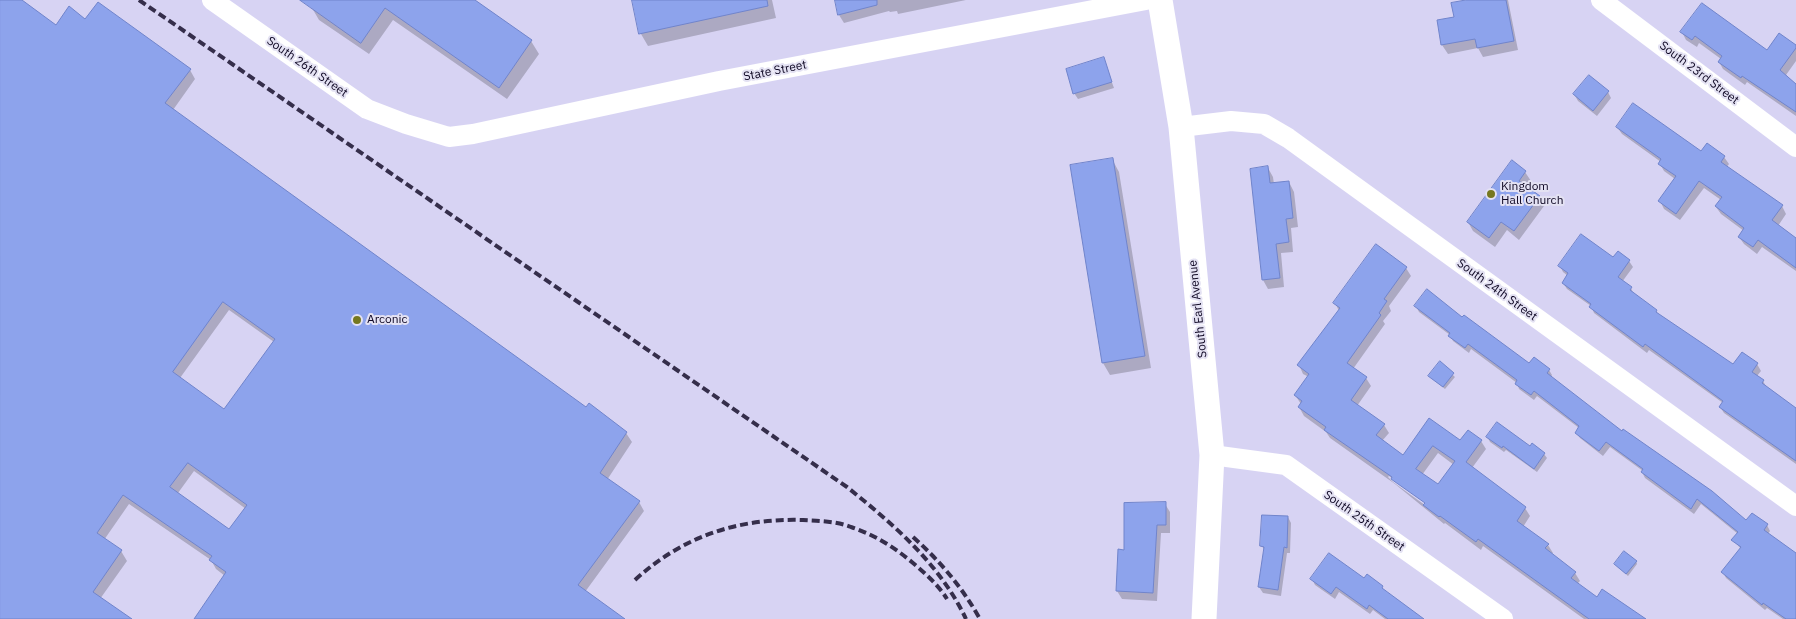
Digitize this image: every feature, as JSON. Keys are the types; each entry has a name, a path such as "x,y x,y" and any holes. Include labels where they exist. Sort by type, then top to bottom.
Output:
{"street":[{"name":"South 26th Street","path":"212,0 235,6 367,109 406,124"},
{"name":"State Street","path":"406,124 449,137 473,134 719,81 1146,0"},
{"name":"South Earl Avenue","path":"1160,0 1182,127 1212,455 1204,619"},
{"name":"South 23rd Street","path":"1601,0 1796,147"},
{"name":"South 24th Street","path":"1182,127 1231,121 1264,124 1288,138 1796,506"},
{"name":"South 25th Street","path":"1212,455 1286,465 1503,619"}],"building":[{"name":"Arconic","path":"0,0 22,0 56,25 69,6 85,19 98,2 191,69 165,103 586,407 589,403 627,432 600,473 640,501 578,585 625,619 194,619 226,572 209,560 212,556 123,495 97,533 122,550 93,592 132,619 0,619","holes":["223,302 275,339 224,409 173,372","188,463 247,505 229,529 170,487"]},
{"path":"300,0 475,0 532,40 499,88 385,8 361,43"},
{"path":"632,0 767,0 768,6 639,34"},
{"path":"835,0 877,0 877,5 838,15"},
{"path":"1466,0 1506,0 1514,41 1477,48 1475,39 1441,45 1437,20 1454,17 1451,3"},
{"path":"1702,3 1767,50 1779,33 1796,45 1796,48 1780,70 1796,84 1796,112 1718,62 1722,56 1695,36 1692,40 1680,32"},
{"path":"1104,57 1112,82 1073,94 1066,69"},
{"path":"1589,75 1609,91 1593,111 1573,94"},
{"path":"1633,103 1701,151 1707,143 1725,156 1721,162 1783,205 1772,220 1796,238 1796,268 1758,240 1753,247 1738,237 1744,228 1715,206 1722,197 1699,181 1676,214 1658,201 1676,176 1658,164 1661,159 1616,127"},
{"path":"1113,158 1145,356 1102,363 1070,165"},
{"path":"1512,160 1526,171 1519,181 1540,196 1514,231 1501,222 1489,238 1467,222"},
{"path":"1268,166 1270,183 1289,181 1293,218 1286,219 1289,242 1276,244 1280,278 1262,280 1250,169"},
{"path":"1581,234 1613,257 1618,251 1630,260 1618,277 1632,287 1630,290 1657,310 1656,312 1733,364 1742,352 1758,363 1752,372 1764,380 1762,383 1796,408 1796,461 1719,407 1723,401 1645,344 1643,347 1589,307 1591,304 1562,283 1568,273 1558,266"},
{"path":"1376,244 1407,267 1384,299 1387,301 1379,313 1381,315 1347,363 1367,377 1351,400 1385,424 1376,435 1403,455 1429,418 1460,440 1468,430 1482,440 1466,462 1526,507 1517,521 1549,544 1545,548 1576,572 1571,578 1597,597 1602,589 1646,619 1589,619 1478,539 1476,542 1439,517 1423,505 1425,503 1391,479 1392,477 1324,430 1326,427 1298,407 1302,401 1294,395 1309,374 1297,365 1340,308 1333,303","holes":["1433,446 1455,461 1438,484 1416,469"]},
{"path":"1427,289 1462,317 1464,315 1529,363 1534,357 1550,369 1547,373 1622,431 1623,429 1712,491 1746,520 1752,513 1768,524 1764,530 1796,553 1796,619 1786,619 1763,603 1762,605 1721,572 1741,547 1731,540 1738,532 1697,499 1691,509 1641,472 1643,469 1606,442 1599,451 1575,433 1579,426 1534,391 1531,395 1515,384 1517,380 1468,344 1465,348 1448,336 1450,333 1414,306"},
{"path":"1440,361 1454,373 1443,387 1428,376"},
{"path":"1497,422 1530,446 1532,443 1545,453 1534,469 1503,446 1502,448 1486,437"},
{"path":"1166,502 1166,525 1157,525 1153,593 1116,591 1118,549 1124,550 1124,503"},
{"path":"1262,515 1288,516 1287,548 1284,547 1278,590 1258,587 1264,547 1260,546"},
{"path":"1624,551 1637,561 1626,574 1614,564"},
{"path":"1329,553 1364,578 1367,574 1383,586 1382,588 1424,619 1388,619 1369,605 1367,609 1336,587 1331,594 1310,579"}],"railway":[{"path":"139,0 847,487 914,546 943,580 966,619"},
{"path":"635,580 672,552 692,541 713,533 756,522 803,520 833,522 845,525 884,542 923,571 947,599"},
{"path":"913,537 950,575 980,619"}],"place":[{"name":"Kingdom Hall Church","path":"1491,194"},
{"name":"Arconic","path":"357,320"}]}
